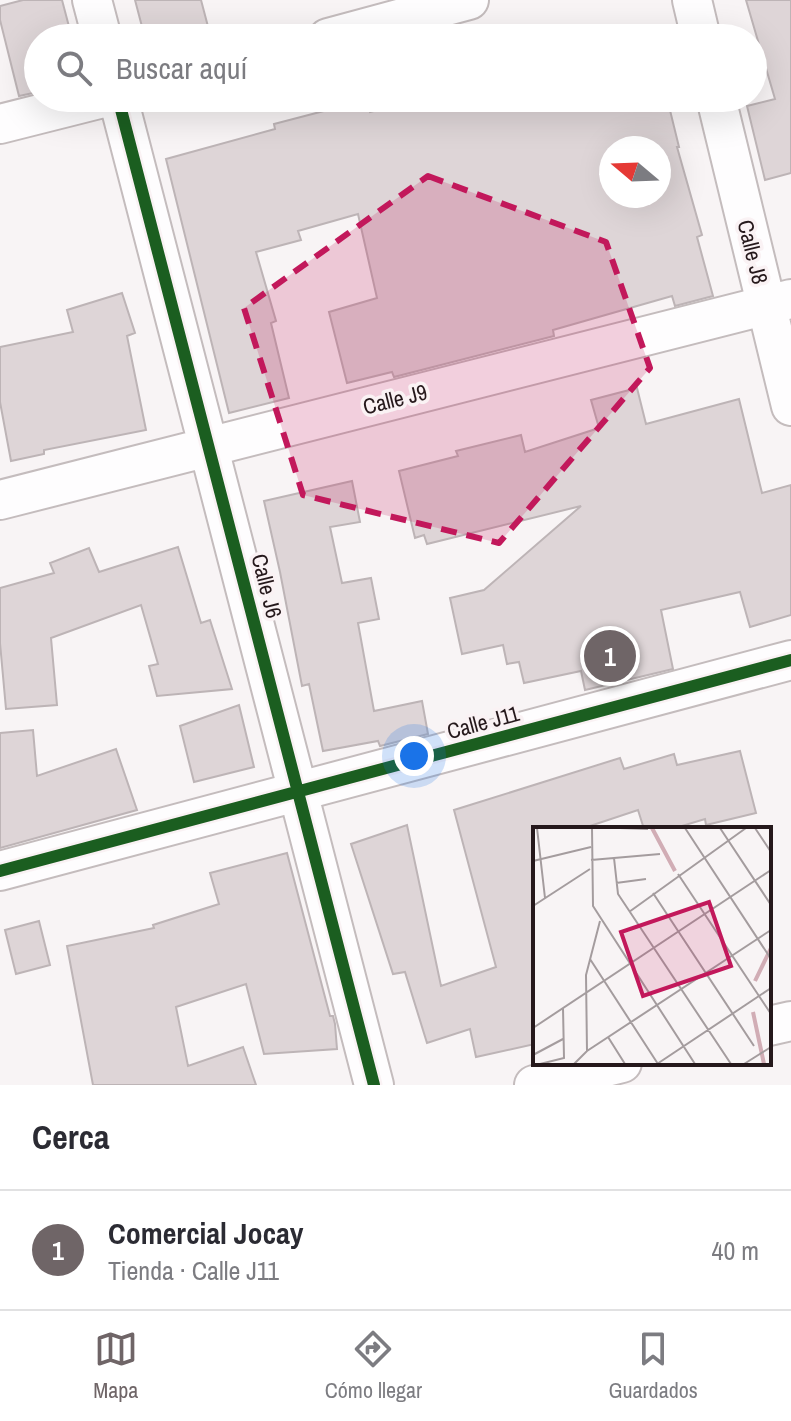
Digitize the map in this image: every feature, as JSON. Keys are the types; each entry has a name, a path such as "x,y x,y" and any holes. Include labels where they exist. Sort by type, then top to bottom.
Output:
{"street":[{"path":"92,0 98,24"},
{"path":"380,24 469,0"},
{"path":"692,0 698,24"},
{"path":"0,124 48,112"},
{"name":"Calle J6","path":"122,112 374,1085"},
{"name":"Calle J8","path":"720,112 779,302 791,406"},
{"name":"Calle J9","path":"0,500 779,302"},
{"name":"Calle J11","path":"0,871 791,660"},
{"path":"771,1026 791,1021"},
{"path":"534,1085 614,1065"}],"highlighted area":[{"path":"428,176 606,242 650,368 499,543 303,495 244,308"}],"building":[{"path":"23,0 62,0 68,24 24,24 24,95 19,96 0,20 0,6"},
{"path":"135,0 201,0 207,24 141,24"},
{"path":"746,0 791,0 791,173 765,180 748,112 767,112 767,101 775,99 767,72 767,24 753,24"},
{"path":"320,112 670,112 702,235 697,237 713,296 675,306 672,296 553,330 554,336 394,377 392,372 347,383 329,312 377,298 358,214 298,231 301,240 256,252 276,321 271,323 289,398 229,413 166,159 275,129 274,124"},
{"path":"122,293 135,333 127,336 146,430 44,450 44,454 11,461 0,402 0,347 73,332 67,310"},
{"path":"637,388 646,424 739,399 762,493 791,485 791,615 750,627 740,592 661,610 673,669 585,690 581,671 524,683 519,662 507,664 503,645 462,654 450,598 484,590 581,506 427,544 424,535 415,538 399,471 458,456 456,451 521,435 525,452 599,428 591,400"},
{"path":"352,481 360,522 330,527 342,583 371,578 379,619 358,623 374,711 422,701 428,734 380,746 378,741 323,751 309,684 302,686 264,501"},
{"path":"178,547 201,623 210,620 232,689 157,696 149,666 158,664 141,605 51,638 57,705 6,709 0,643 0,588 54,573 50,563 89,548 99,572"},
{"path":"239,705 254,767 194,782 180,726"},
{"path":"33,730 37,776 116,749 137,810 0,848 0,733"},
{"path":"740,751 756,813 706,825 705,819 679,827 643,827 638,810 587,827 533,827 533,1044 476,1057 470,1029 427,1043 405,972 393,974 351,844 407,825 441,986 496,967 454,810 620,758 624,769 674,754 677,765"},
{"path":"287,853 330,1016 333,1016 337,1049 264,1054 246,984 176,1007 188,1066 243,1047 256,1085 93,1085 67,946 154,928 153,925 219,904 210,873"},
{"path":"39,921 50,965 16,974 5,930"}],"cycle path":[{"path":"122,112 374,1085"},
{"path":"0,871 791,660"}],"place":[{"name":"Comercial Jocay","path":"610,656"}]}
